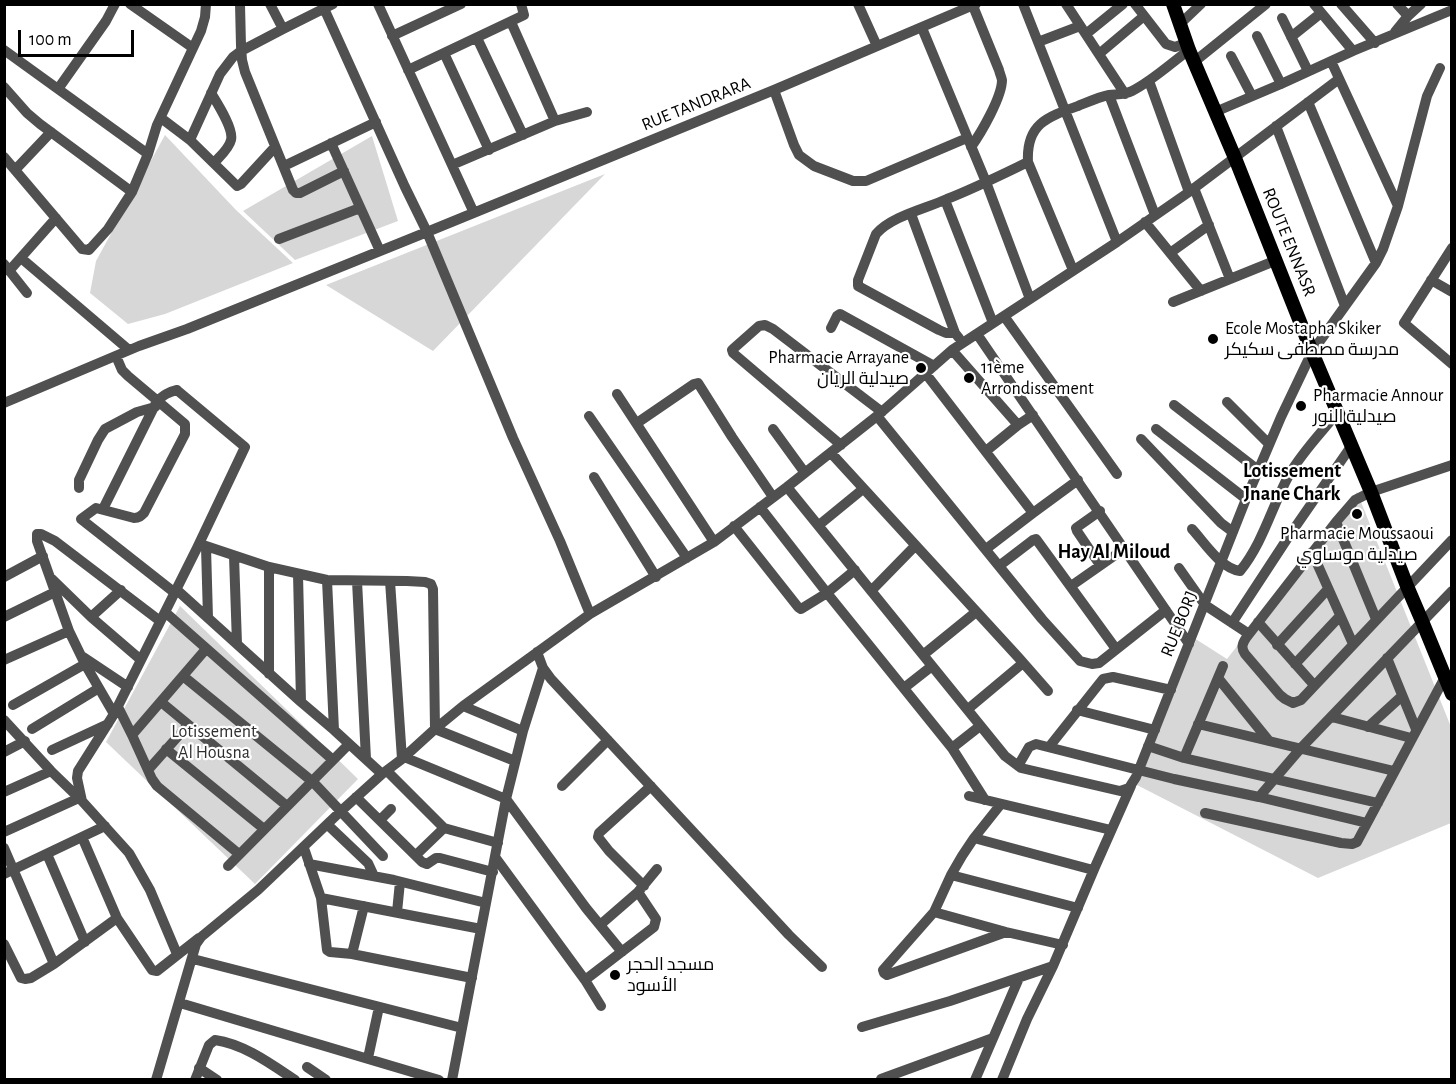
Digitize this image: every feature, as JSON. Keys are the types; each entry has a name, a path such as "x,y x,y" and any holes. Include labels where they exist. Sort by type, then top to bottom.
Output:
{"main road":[{"name":"ROUTE ENNASR","path":"1173,4 1190,52 1452,694"}],"street":[{"path":"58,89 106,21 115,4"},
{"path":"130,4 193,48"},
{"path":"4,157 82,249 87,251 92,248 108,229 132,192 160,118 204,23 206,4"},
{"path":"240,4 241,51 245,72 293,190 300,193 344,171"},
{"path":"270,4 283,28"},
{"path":"378,4 474,213"},
{"path":"392,36 461,4"},
{"path":"408,70 524,15 521,4"},
{"path":"858,4 877,46"},
{"path":"1023,4 1117,242"},
{"path":"1066,4 1125,94"},
{"path":"1038,42 1083,30 1123,4"},
{"path":"1180,24 1201,4"},
{"path":"1073,270 1028,162 1030,140 1038,125 1064,111 1109,95 1125,94 1149,81 1266,4"},
{"path":"1341,4 1375,43"},
{"path":"1397,4 1408,16"},
{"path":"1393,34 1421,4"},
{"path":"774,90 799,155 814,166 853,182 866,181 969,142 981,132 992,110 1002,79 974,5"},
{"name":"RUE TANDRARA","path":"4,403 129,350 428,232 974,5"},
{"path":"189,140 227,64 241,51 326,6 405,188 428,232 513,438 590,614"},
{"path":"1099,54 1140,8 1168,45 1190,52"},
{"path":"1291,37 1317,9 1353,51"},
{"path":"1215,112 1452,10"},
{"path":"1282,18 1308,71"},
{"path":"511,22 555,121"},
{"path":"922,28 986,182 1030,298"},
{"path":"1257,36 1281,84"},
{"path":"477,38 523,135"},
{"path":"4,50 148,154"},
{"path":"444,53 489,150"},
{"path":"1231,56 1252,96"},
{"path":"1331,61 1398,206"},
{"name":"RUE BORJ","path":"1002,1080 1027,1019 1063,945 1093,870 1132,786 1269,444 1312,352 1346,306 1383,249 1398,206 1427,96 1440,68"},
{"path":"82,837 117,918 147,963 154,972 157,971 258,890 340,811 463,706 590,614 714,542 841,445 952,350 1192,190 1339,79"},
{"path":"1149,81 1230,279"},
{"path":"4,87 27,113 132,192"},
{"path":"211,93 232,138 214,163"},
{"path":"1109,95 1155,214"},
{"path":"1308,102 1376,262"},
{"path":"452,165 555,121 587,112"},
{"path":"160,118 189,140 239,185 275,147"},
{"path":"284,166 376,122"},
{"path":"1276,126 1346,306"},
{"path":"15,170 51,132"},
{"path":"331,143 380,251"},
{"path":"956,333 939,330 858,286 858,280 876,234 892,222 1028,162"},
{"path":"945,200 993,323"},
{"path":"279,239 360,208"},
{"path":"911,214 956,333 962,343"},
{"path":"27,293 7,267 21,258 56,218"},
{"path":"1145,222 1201,291"},
{"path":"1170,253 1209,225"},
{"path":"1452,248 1404,323 1452,364"},
{"path":"21,258 129,350"},
{"path":"1173,302 1277,261"},
{"path":"1431,280 1452,292"},
{"path":"831,328 840,314 934,366"},
{"path":"1004,316 1117,474"},
{"path":"841,445 732,350 759,326 765,324 879,414 999,566 1080,661 1099,663 1166,610"},
{"path":"977,334 1189,644"},
{"path":"952,350 1018,425"},
{"path":"116,356 122,370 156,404 185,424 185,434 139,518 96,508 81,519 208,618 444,828 498,843"},
{"path":"926,374 1033,513"},
{"path":"637,423 698,383 773,497"},
{"path":"80,799 78,771 116,710 176,592 203,545 245,447 177,390 165,393 156,404 104,509"},
{"path":"617,394 714,542"},
{"path":"1227,402 1269,444"},
{"path":"79,488 79,480 105,429 156,404"},
{"path":"1174,405 1258,470"},
{"path":"1192,529 1221,562 1240,571 1263,533 1290,475 1309,447 1338,412"},
{"path":"986,451 1033,415"},
{"path":"589,416 687,558"},
{"path":"773,429 805,473"},
{"path":"1156,429 1246,499"},
{"path":"1141,439 1221,523 1233,532"},
{"path":"1232,623 1352,445"},
{"path":"831,453 1048,691"},
{"path":"1452,465 1371,492 1355,500 1258,622 1244,642 1242,649 1285,699 1293,703 1297,702 1452,540"},
{"path":"594,477 656,577"},
{"path":"986,549 1078,480"},
{"path":"787,487 1005,756 1018,766 1049,776 1120,791 1132,786"},
{"path":"819,525 863,489"},
{"path":"760,507 952,748 985,800"},
{"path":"1100,511 1077,528 1100,565"},
{"path":"1336,522 1376,619"},
{"path":"734,526 801,609 827,593 855,570"},
{"path":"240,854 164,792 152,779 132,735 99,688 69,631 37,541 37,534 55,541 206,649 333,760"},
{"path":"999,566 1036,539 1116,649"},
{"path":"203,545 269,567 327,580 431,584 433,589 435,729"},
{"path":"203,545 208,618"},
{"path":"872,591 915,546"},
{"path":"1071,586 1125,549"},
{"path":"1312,552 1353,644"},
{"path":"4,577 43,556"},
{"path":"234,556 237,644"},
{"path":"269,567 269,674"},
{"path":"1179,568 1205,605 1249,634"},
{"path":"298,574 301,702"},
{"path":"51,578 91,617 141,660"},
{"path":"327,580 334,730"},
{"path":"357,581 366,759"},
{"path":"390,581 403,758"},
{"path":"1277,645 1328,589"},
{"path":"91,617 121,590"},
{"path":"1259,797 1301,748 1452,591"},
{"path":"4,617 55,592"},
{"path":"923,655 976,612"},
{"path":"1295,664 1340,616"},
{"path":"1258,622 1314,685"},
{"path":"4,660 69,631"},
{"path":"132,735 206,649"},
{"path":"537,652 551,680 789,935 822,967"},
{"path":"1387,658 1414,734"},
{"path":"83,660 128,687"},
{"path":"13,705 83,660"},
{"path":"968,709 1023,663"},
{"path":"904,688 933,666"},
{"path":"1184,758 1223,666"},
{"path":"452,1080 506,799 523,731 543,668"},
{"path":"183,676 313,782 383,856"},
{"path":"1205,813 1347,844 1357,842 1444,677"},
{"path":"1049,747 1099,682 1107,678 1125,679 1171,690"},
{"path":"1218,678 1269,741"},
{"path":"32,729 99,688"},
{"path":"1368,727 1402,696"},
{"path":"161,702 287,806"},
{"path":"463,706 523,731"},
{"path":"1077,710 1155,730"},
{"path":"1332,717 1368,727 1414,734"},
{"path":"4,720 129,853 150,890 177,954"},
{"path":"52,750 108,724"},
{"path":"1198,724 1394,771"},
{"path":"148,770 188,725"},
{"path":"952,748 980,726"},
{"path":"435,729 515,761"},
{"path":"562,786 608,740"},
{"path":"4,752 25,741"},
{"path":"228,866 350,744"},
{"path":"1018,766 1029,747 1036,744 1174,779 1367,823"},
{"path":"1148,746 1184,758 1378,803"},
{"path":"166,750 264,829"},
{"path":"403,758 506,799 622,952"},
{"path":"4,792 51,771"},
{"path":"585,980 656,924 656,919 641,889 598,837 599,832 651,786"},
{"path":"969,796 1111,830"},
{"path":"356,797 422,862 426,864 440,858 493,872"},
{"path":"4,832 80,799"},
{"path":"1001,804 974,838 951,875 934,912 883,970 886,975 1006,932"},
{"path":"380,820 391,809"},
{"path":"328,825 368,862 374,876"},
{"path":"9,871 105,826"},
{"path":"416,855 444,828"},
{"path":"974,838 1093,870"},
{"path":"4,848 9,871 54,964"},
{"path":"304,848 321,898 327,950 472,978"},
{"path":"46,854 85,942"},
{"path":"495,857 585,980 601,1006"},
{"path":"309,864 374,876 486,903"},
{"path":"600,925 641,889 657,869"},
{"path":"951,875 1078,908"},
{"path":"396,912 400,882"},
{"path":"321,898 481,929"},
{"path":"352,954 364,906"},
{"path":"934,912 1063,945"},
{"path":"4,944 21,978 27,979 54,964 117,918"},
{"path":"156,1080 196,944 201,937"},
{"path":"193,959 462,1028"},
{"path":"862,1027 950,1001 1053,966"},
{"path":"975,1080 1019,978"},
{"path":"180,1003 439,1080"},
{"path":"368,1058 379,1007"},
{"path":"882,1080 993,1038"},
{"path":"195,1080 209,1045 212,1041 218,1040 271,1063 295,1080"},
{"path":"307,1067 326,1080"},
{"path":"199,1068 217,1080"}],"green space":[{"path":"165,135 236,210 293,263 165,314 128,324 90,293 96,261"},
{"path":"372,136 398,221 295,260 243,211"},
{"path":"605,174 433,351 326,285"},
{"path":"1357,492 1451,727 1451,823 1318,878 1137,785 1194,638 1227,659"},
{"name":"Lotissement Al Housna","path":"180,606 358,779 255,884 106,742"}],"place":[{"name":"Ecole Mostapha Skiker مدرسة مصطفى سكيكر","path":"1213,339"},
{"name":"Pharmacie Arrayane صيدلية الريان","path":"921,368"},
{"name":"11ème Arrondissement","path":"969,378"},
{"name":"Pharmacie Annour صيدلية النور","path":"1301,406"},
{"name":"Pharmacie Moussaoui صيدلية موساوي","path":"1357,514"},
{"name":"مسجد الحجر الأسود","path":"615,975"}],"district":[{"name":"Lotissement Jnane Chark","path":"1292,482"},
{"name":"Hay Al Miloud","path":"1114,552"}]}
